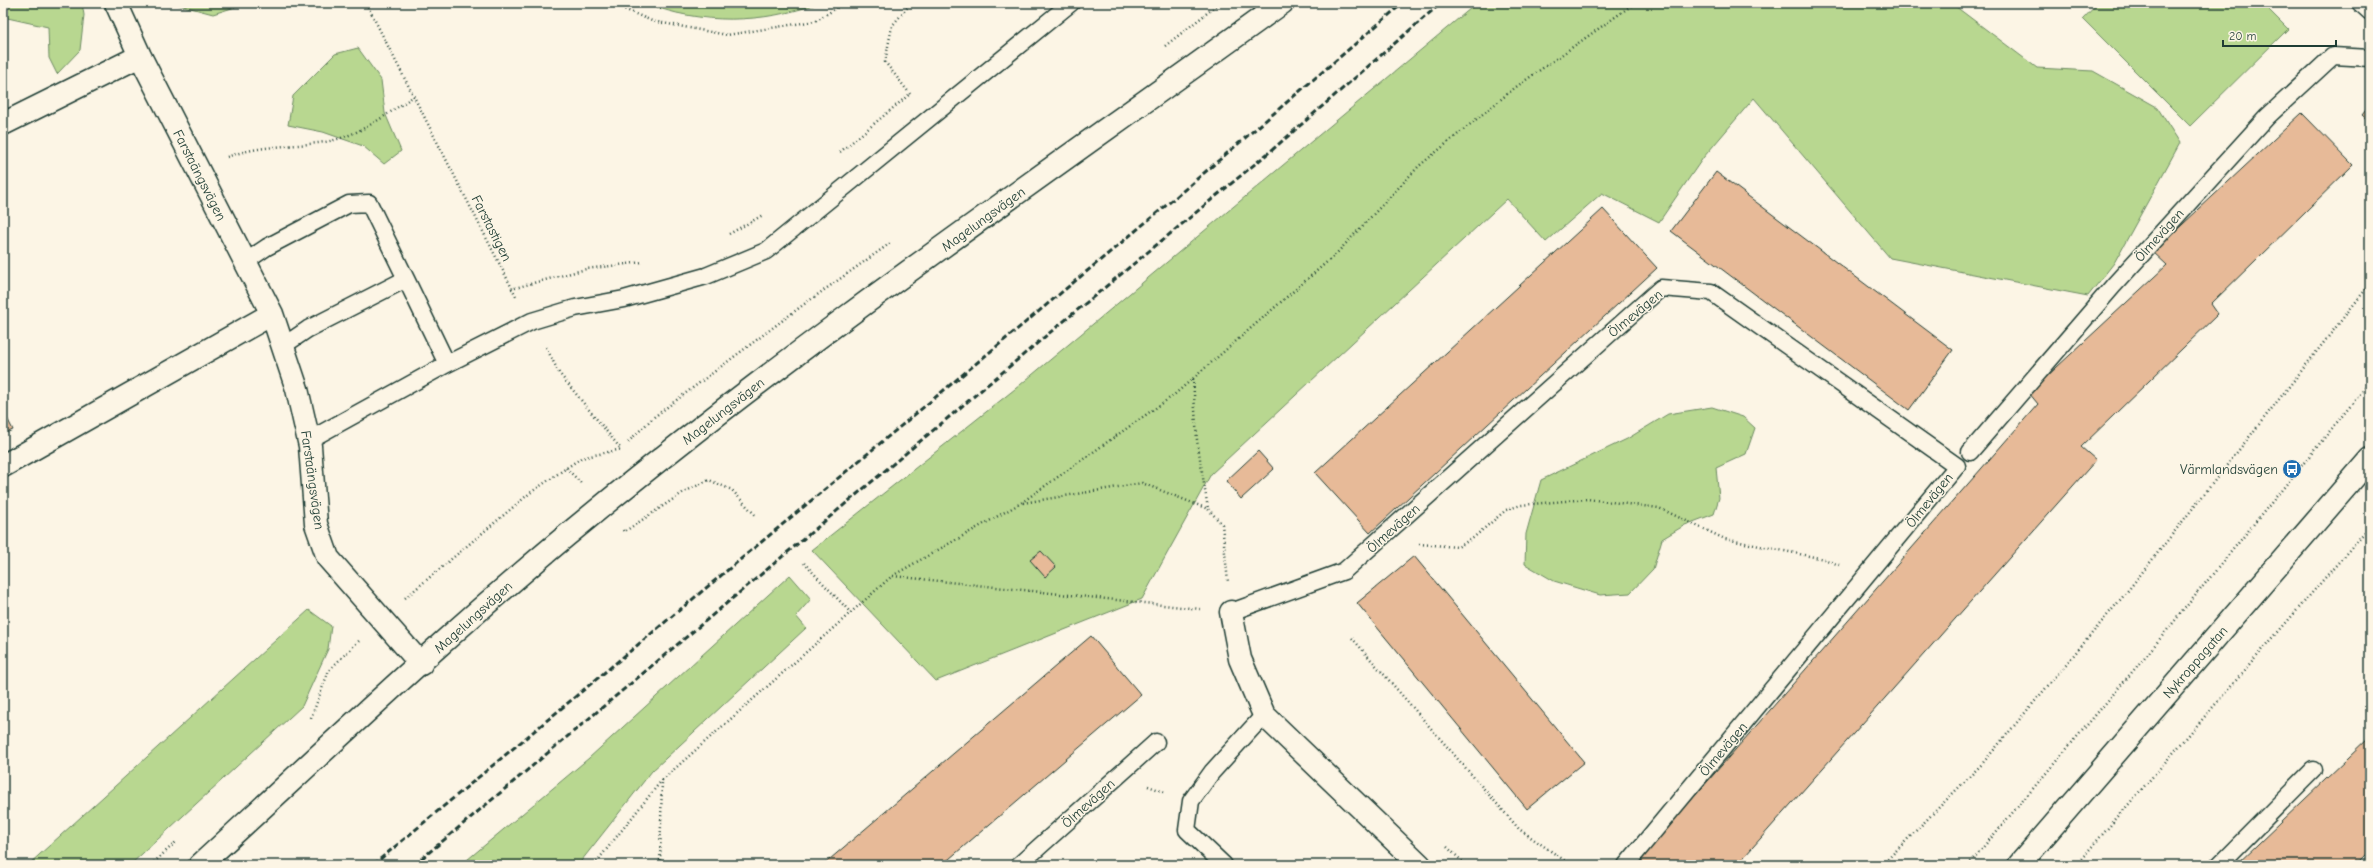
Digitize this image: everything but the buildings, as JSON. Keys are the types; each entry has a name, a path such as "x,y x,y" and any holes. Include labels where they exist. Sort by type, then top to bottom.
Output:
{"street":[{"name":"Farstaängsvägen","path":"116,3 140,56 272,314 297,389 309,440 316,524 328,558 421,664"},
{"name":"Magelungsvägen","path":"200,865 512,582 587,518 714,417 827,332 1282,3"},
{"path":"3,124 140,56"},
{"path":"3,466 272,314"},
{"name":"Nykroppagatan","path":"2019,865 2370,459"},
{"path":"1231,612 1240,659 1264,715 1420,865"}],"lane":[{"path":"309,440 447,364 532,321 575,308 624,299 706,276 766,251 1071,3"},
{"path":"2360,3 2370,12"},
{"name":"Ölmevägen","path":"1970,452 2114,285 2267,117 2333,56 2370,58"},
{"path":"245,262 267,247 349,204 369,203 447,364"},
{"path":"283,346 308,329 406,278"},
{"name":"Ölmevägen","path":"1231,612 1344,571 1661,288 1710,292 1957,466 1867,577 1626,865"},
{"path":"1224,865 1187,830 1191,801 1212,772 1264,715"},
{"name":"Ölmevägen","path":"1019,865 1156,742"},
{"path":"2219,865 2313,770"}],"path":[{"name":"Farstastigen","path":"366,3 511,289 532,321 560,373 621,449"},
{"path":"610,3 652,20 727,34 815,21 845,3"},
{"path":"911,3 892,26 885,62 930,118"},
{"path":"594,865 662,780 892,576 1020,503 1174,395 1335,255 1419,166 1516,87 1635,3"},
{"path":"838,154 910,94"},
{"path":"197,168 245,150 326,142 366,129 414,96"},
{"path":"726,235 765,214"},
{"path":"511,289 586,269 645,262"},
{"path":"1882,865 1982,764 2126,594 2370,284"},
{"path":"1193,378 1197,440 1208,509"},
{"path":"1968,865 2150,651 2370,382"},
{"path":"624,532 684,492 709,480 732,490 756,518"},
{"path":"892,576 1231,612 1222,524 1208,509 1142,483 1020,503"},
{"path":"1380,538 1440,547 1458,546 1473,538 1506,510 1521,505 1587,499 1659,508 1725,539 1824,559 1867,577"},
{"path":"2076,865 2370,526"},
{"path":"804,563 851,613"},
{"path":"1352,638 1519,829 1572,865"},
{"path":"1118,776 1191,801"},
{"path":"660,865 662,780"},
{"path":"1443,843 1466,865"}],"green space":[{"path":"3,3 82,3 84,15 80,50 57,74 49,58 48,27 3,17"},
{"path":"172,3 248,3 213,14"},
{"path":"645,3 819,3 776,15 732,19 688,15"},
{"path":"1477,3 1951,3 2037,68 2093,71 2157,107 2180,143 2114,263 2088,296 1890,258 1754,98 1703,158 1659,222 1602,193 1546,242 1507,199 1211,474 1142,599 936,681 812,550 1020,385"},
{"path":"2098,3 2262,3 2288,29 2190,126 2083,19"},
{"path":"358,48 381,80 385,113 401,151 384,164 363,146 323,132 288,125 293,96 335,54"},
{"path":"1712,407 1743,417 1755,428 1746,454 1716,468 1719,498 1714,514 1685,525 1662,539 1653,569 1630,593 1600,595 1554,581 1525,564 1526,534 1541,480 1627,439 1668,414"},
{"path":"790,575 811,599 796,616 806,628 652,771 578,865 461,865 589,758"},
{"path":"309,610 331,626 328,649 302,706 130,865 28,865"}],"railway":[{"path":"373,865 1163,208 1403,3"},
{"path":"414,865 1047,335 1272,150 1441,3"}],"place":[{"name":"Värmlandsvägen","path":"2292,469"}]}
